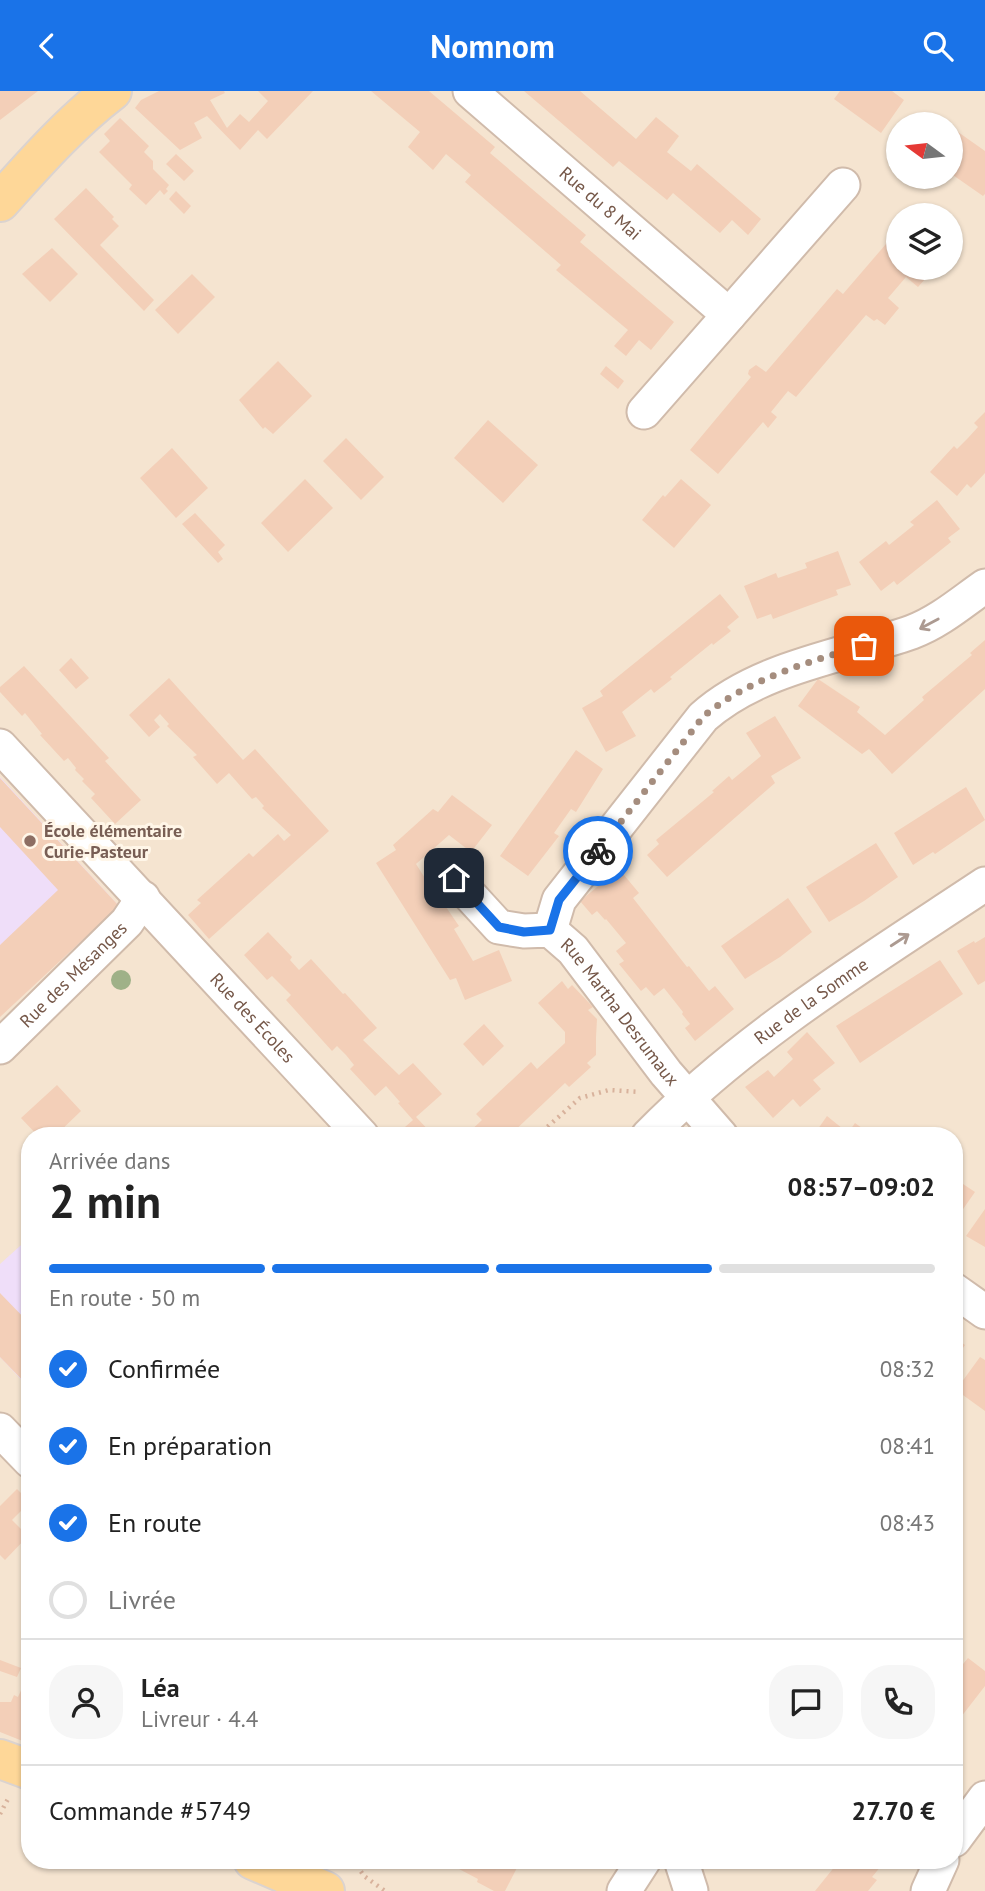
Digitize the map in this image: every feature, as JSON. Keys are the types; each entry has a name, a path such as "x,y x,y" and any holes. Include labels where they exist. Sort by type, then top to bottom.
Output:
{"main road":[{"path":"0,202 51,146 111,91"},
{"path":"0,1759 21,1767"},
{"path":"274,1869 325,1891"}],"street":[{"name":"Rue du 8 Mai","path":"470,91 730,314"},
{"path":"644,412 843,185"},
{"name":"Rue Martha Desrumaux","path":"550,930 559,900 703,717 719,703 760,682 842,652 915,631 944,616 985,586"},
{"name":"Rue des Écoles","path":"0,746 354,1127"},
{"name":"Rue Martha Desrumaux","path":"454,878 499,927 524,932 550,930 573,950 713,1127"},
{"name":"Rue de la Somme","path":"653,1127 677,1084 985,884"},
{"name":"Rue des Mésanges","path":"0,1047 127,922 143,898"},
{"path":"963,1297 985,1313"},
{"path":"0,1430 21,1452"},
{"path":"963,1828 985,1798"},
{"path":"624,1891 639,1869"},
{"path":"684,1869 691,1891"},
{"path":"928,1891 938,1869"}],"path":[{"path":"547,1127 580,1098 609,1090 645,1092 677,1084"},
{"path":"359,1869 364,1876 385,1891"}],"shaded area":[{"path":"0,91 985,91 985,1891 0,1891"},
{"name":"École élémentaire Curie-Pasteur","path":"0,777 119,906 0,1016"},
{"path":"21,1245 21,1379 0,1357 0,1264"}],"building":[{"path":"0,91 38,91 0,120"},
{"path":"159,91 224,91 225,93 210,100 227,128 240,114 249,122 268,101 258,91 313,91 267,139 258,130 240,150 207,116 194,123 202,138 180,150 135,108 141,100"},
{"path":"371,91 429,91 495,147 490,153 586,235 580,242 674,322 651,350 639,340 626,356 614,346 628,330 556,270 561,265 465,182 471,175 446,154 433,170 408,147 420,132"},
{"path":"524,91 580,91 636,139 656,117 679,136 667,152 691,171 697,164 761,219 748,235 732,220 720,233 673,193 667,200 619,161 613,167"},
{"path":"840,91 892,91 904,100 896,112 886,112 886,126 881,133 834,99"},
{"path":"120,118 149,146 144,152 153,161 153,169 169,185 164,195 160,190 146,205 129,189 132,185 99,152 110,141 104,134"},
{"path":"963,136 985,151 983,196 963,182"},
{"path":"176,154 194,171 184,181 166,164"},
{"path":"86,188 114,217 112,219 119,226 100,245 154,300 144,311 54,219"},
{"path":"176,191 191,206 184,214 169,199"},
{"path":"886,244 886,280 903,280 888,298 899,308 885,325 866,315 796,397 788,391 771,412 777,417 768,428 763,422 718,474 690,450 751,377 749,370 756,365 766,372 837,289 843,294"},
{"path":"52,248 78,274 50,302 22,274"},
{"path":"192,274 215,297 178,334 155,310"},
{"path":"910,280 924,280 918,287"},
{"path":"278,361 312,396 273,434 265,427 263,429 239,400"},
{"path":"606,366 624,381 618,389 600,374"},
{"path":"985,412 985,473 971,488 967,484 957,496 930,472 954,446 957,449 968,438 978,427 974,423"},
{"path":"488,420 538,465 503,503 454,458"},
{"path":"346,438 384,477 361,500 323,461"},
{"path":"172,448 208,488 176,518 140,478"},
{"path":"305,479 333,508 288,552 261,523"},
{"path":"681,479 711,505 674,548 642,520"},
{"path":"937,500 960,529 948,538 951,542 897,585 894,581 881,591 859,562 886,541 889,545 914,525 910,522"},
{"path":"195,513 225,545 218,552 223,559 218,563 182,524"},
{"path":"838,551 851,585 836,590 838,595 773,619 771,614 757,619 744,586 776,573 778,578 807,568 805,563"},
{"path":"720,594 739,617 727,627 731,631 713,645 712,643 654,693 651,689 622,712 636,736 606,752 582,708 603,696 600,691"},
{"path":"985,640 985,689 892,774 869,749 862,754 798,706 818,679 860,707 857,712 885,735"},
{"path":"71,658 89,678 76,689 59,670"},
{"path":"24,666 109,758 105,761 141,800 115,824 91,798 95,794 82,781 84,779 68,758 64,761 40,735 42,734 25,713 22,716 0,692 0,687"},
{"path":"169,678 243,760 255,749 329,831 209,939 188,915 201,903 197,900 249,853 253,857 278,834 284,841 291,835 262,808 264,806 256,797 252,799 229,773 217,784 193,757 197,755 167,726 169,724 160,714 154,720 160,727 149,737 129,715"},
{"path":"775,716 801,758 771,776 775,783 667,877 647,855 659,844 656,840 714,792 712,791 729,776 732,780 761,756 746,733"},
{"path":"576,750 603,769 576,812 571,809 554,833 559,836 528,876 500,856"},
{"name":"École élémentaire Curie-Pasteur","path":"0,778 119,906 0,1017 0,945 58,890 0,827"},
{"path":"966,787 985,820 935,854 933,852 913,865 894,833"},
{"path":"452,795 492,825 471,852 449,835 416,864 459,926 454,929 473,961 499,950 512,981 465,1000 456,978 450,980 376,863 396,850 393,845 433,809 438,812"},
{"path":"876,843 898,877 829,922 806,887"},
{"path":"619,869 639,893 633,898 687,967 689,966 709,991 715,986 734,1009 695,1041 685,1028 690,1024 683,1012 664,988 654,996 646,987 641,991 619,964 624,961 616,951 626,943 606,919 597,911 592,915 580,901"},
{"path":"788,898 812,932 745,979 721,946"},
{"path":"268,932 292,957 290,960 299,970 311,959 377,1028 363,1040 399,1075 413,1063 442,1094 416,1117 425,1127 405,1127 413,1120 386,1086 375,1096 350,1069 354,1065 346,1055 337,1046 332,1051 286,1000 291,995 272,976 267,980 244,955"},
{"path":"985,937 985,981 978,985 957,951"},
{"path":"940,960 963,994 860,1063 836,1026"},
{"path":"562,981 568,989 572,985 593,1007 588,1010 597,1019 596,1055 587,1063 591,1067 569,1087 565,1083 519,1127 475,1127 482,1120 476,1114 531,1062 537,1069 565,1043 565,1032 538,1003"},
{"path":"484,1024 504,1046 483,1066 463,1044"},
{"path":"807,1032 835,1063 813,1080 821,1089 800,1107 793,1099 773,1118 745,1087 768,1070 774,1077 793,1059 787,1052"},
{"path":"57,1085 81,1111 64,1127 30,1127 21,1118"},
{"path":"827,1116 841,1127 819,1127"},
{"path":"963,1184 975,1192 963,1209"},
{"path":"985,1209 985,1247 966,1236"},
{"path":"0,1293 21,1315 21,1379 0,1357"},
{"path":"980,1357 985,1360 985,1411 963,1395 963,1380"},
{"path":"17,1489 21,1493 21,1511 12,1520 21,1529 21,1543 5,1560 0,1555 0,1506"},
{"path":"968,1658 985,1671 985,1686 963,1714 963,1664"},
{"path":"0,1660 21,1668 17,1677 0,1671"},
{"path":"21,1690 21,1740 0,1732 0,1702 11,1702 14,1695 18,1697"},
{"path":"459,1869 516,1869 505,1891 494,1891 477,1882 478,1879"},
{"path":"833,1869 879,1869 872,1877 877,1880 868,1891 815,1891"}],"way so far":[{"path":"598,851 703,717 719,703 760,682 864,646"}],"place":[{"name":"École élémentaire Curie-Pasteur","path":"30,841"}],"route":[{"path":"454,878 499,927 524,932 550,930 559,900 598,851"}]}
